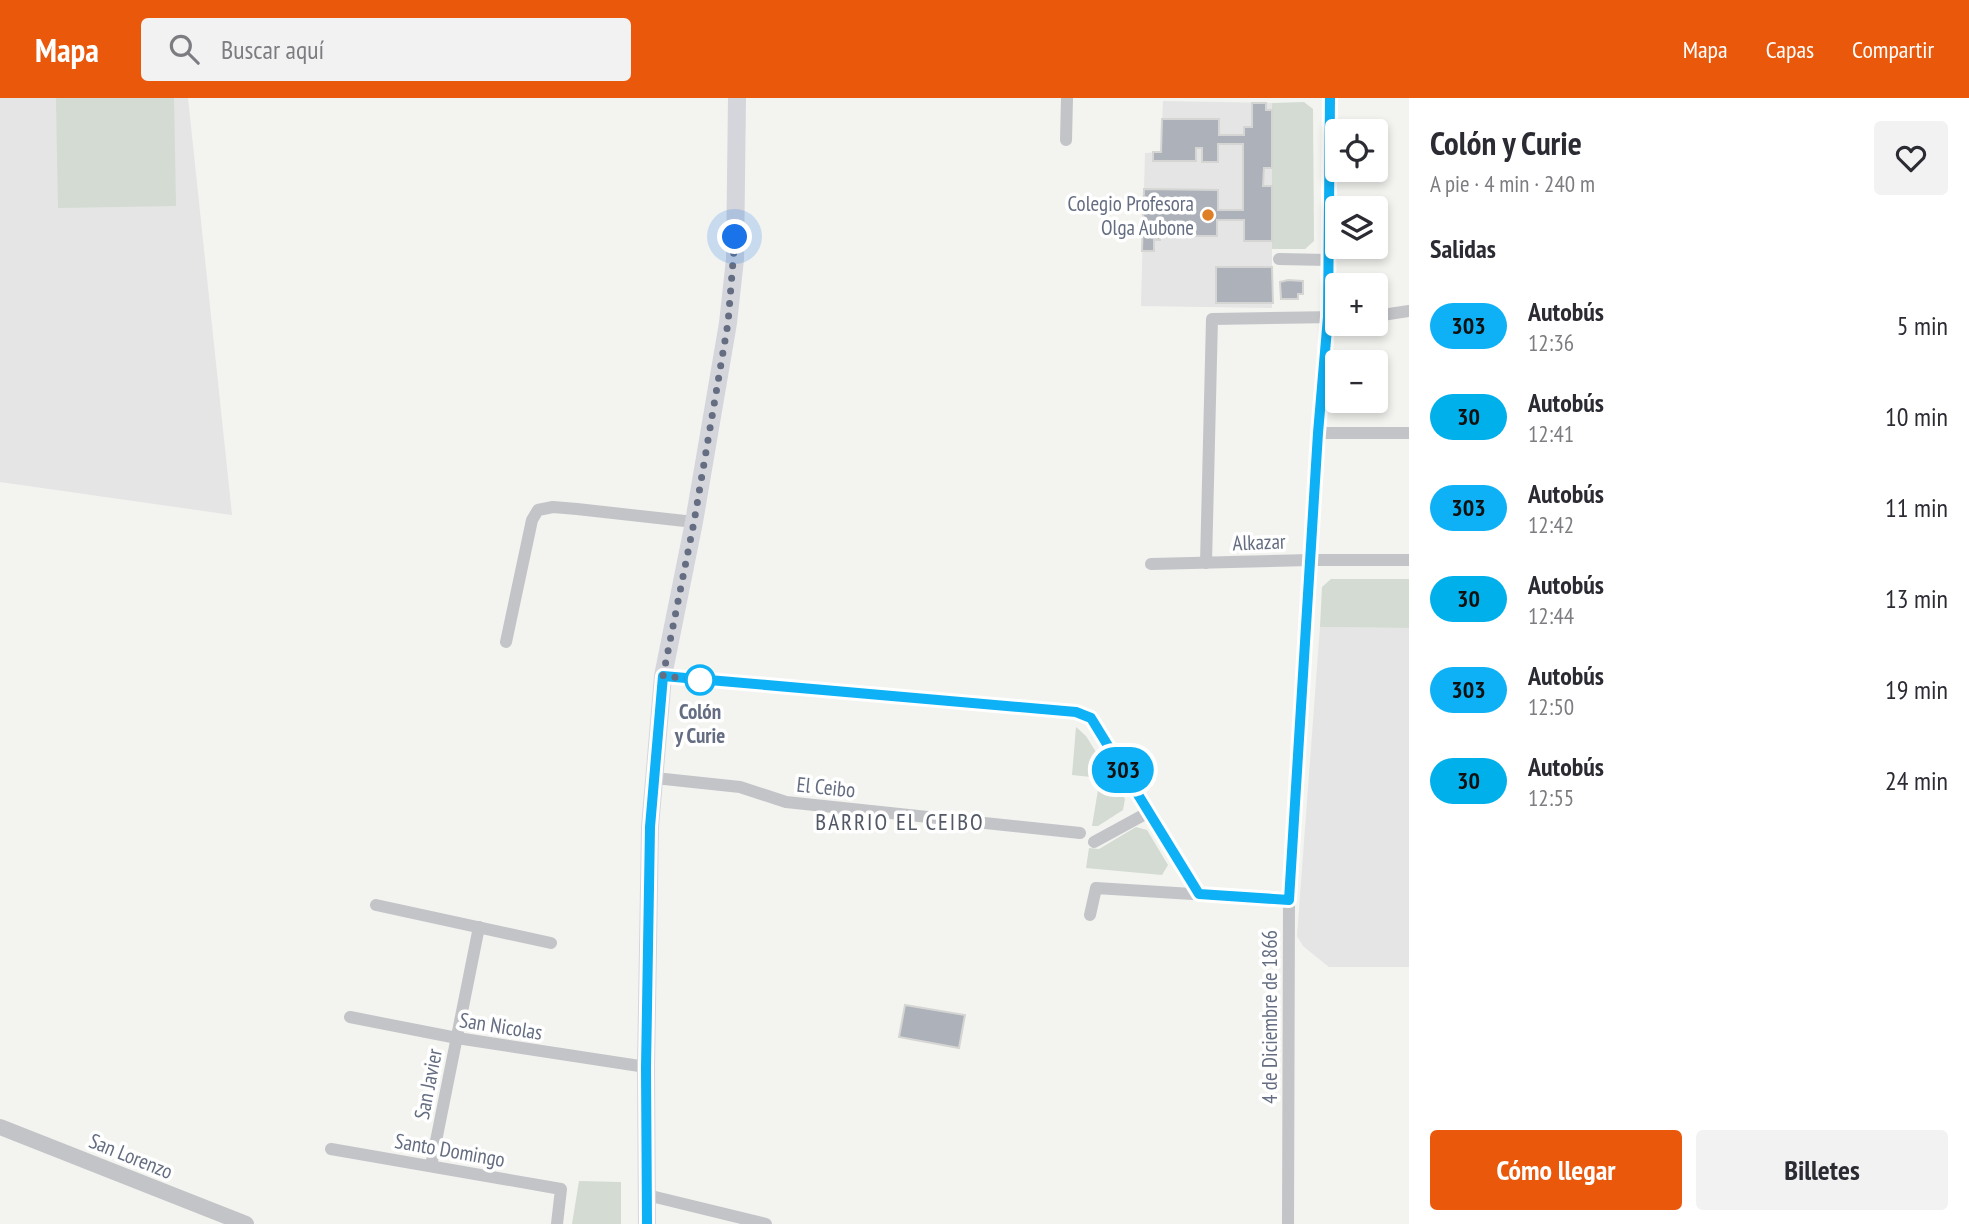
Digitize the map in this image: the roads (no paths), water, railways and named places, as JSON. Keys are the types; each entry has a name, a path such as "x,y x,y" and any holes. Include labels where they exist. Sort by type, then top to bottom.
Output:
{"main road":[{"path":"647,1224 646,1068 650,827 663,676 694,522 728,323 735,259 737,98"}],"street":[{"path":"1066,140 1067,98"},
{"name":"4 de Diciembre de 1866","path":"1328,273 1330,98"},
{"path":"1279,259 1327,260"},
{"path":"1388,314 1409,311"},
{"path":"1206,563 1212,319 1325,317"},
{"name":"4 de Diciembre de 1866","path":"1288,1224 1289,900 1318,433 1330,336"},
{"path":"1318,433 1409,433"},
{"path":"506,642 532,520 538,510 553,507 694,522"},
{"name":"Alkazar","path":"1151,564 1310,560 1409,561"},
{"path":"663,676 1076,712 1091,718 1199,894"},
{"name":"El Ceibo","path":"654,778 740,787 786,802 1080,833"},
{"path":"1094,842 1149,812"},
{"path":"1090,915 1096,888 1289,900"},
{"path":"376,905 551,943"},
{"name":"San Javier","path":"431,1166 479,927"},
{"name":"San Nicolas","path":"350,1017 457,1038 646,1068"},
{"name":"San Lorenzo","path":"0,1127 246,1224"},
{"name":"Santo Domingo","path":"331,1149 561,1189 557,1224"},
{"path":"647,1195 765,1224"}],"place":[{"name":"Colegio Profesora Olga Aubone","path":"1208,215"},
{"name":"Colón y Curie","path":"700,680"}],"district":[{"name":"BARRIO EL CEIBO","path":"900,821"}]}
